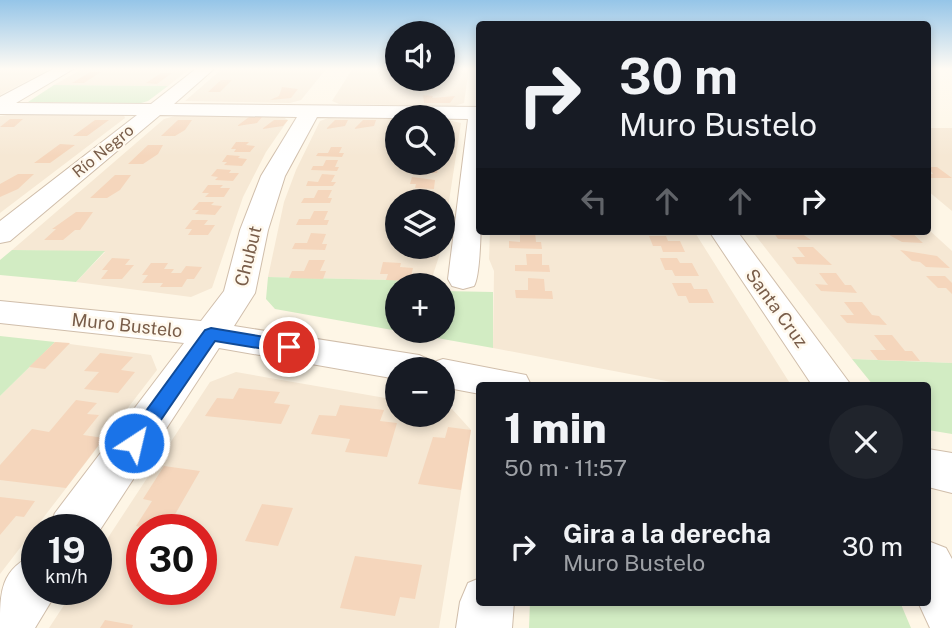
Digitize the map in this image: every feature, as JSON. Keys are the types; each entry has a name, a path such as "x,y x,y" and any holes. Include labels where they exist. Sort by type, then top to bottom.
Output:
{"street":[{"path":"0,106 15,97"},
{"name":"Río Negro","path":"0,235 171,97"},
{"path":"0,106 476,113"},
{"name":"Chubut","path":"83,514 239,293 254,230 273,176 311,110"},
{"path":"463,279 476,144"},
{"name":"Santa Cruz","path":"726,235 830,382"},
{"name":"Muro Bustelo","path":"0,312 211,334 385,363"},
{"path":"455,375 493,382"},
{"path":"931,468 952,472"},
{"path":"931,572 952,615"},
{"path":"2,628 21,601"},
{"path":"484,628 487,606"}],"shaded area":[{"path":"189,97 303,97 290,103 185,101"},
{"path":"334,97 465,97 464,103 455,106 339,104 332,101"},
{"path":"124,115 125,118 0,213 0,116"},
{"path":"175,116 281,116 288,120 266,152 243,197 212,288 191,297 76,282 105,252 12,250 164,119"},
{"path":"331,117 385,118 385,175 453,175 451,189 385,189 385,259 438,259 434,273 385,273 385,280 268,277 284,202 320,121"},
{"path":"455,122 461,123 455,162"},
{"path":"931,128 952,128 952,211 931,194"},
{"path":"931,232 952,251 952,363 852,359 755,235 931,235"},
{"path":"490,235 697,235 789,382 671,382 493,348 494,271 489,259"},
{"path":"55,342 151,355 157,370 46,514 21,514 21,547 0,574 0,396"},
{"path":"236,372 385,398 385,427 455,427 455,412 471,430 439,628 49,628 64,605 112,605 112,532 210,382"}],"green space":[{"path":"35,97 153,97 141,103 28,102"},
{"path":"12,250 105,251 76,282 0,275 0,260"},
{"path":"268,277 385,280 385,329 275,309 266,299"},
{"path":"455,291 493,292 493,348 455,341"},
{"path":"0,336 55,342 0,396"},
{"path":"852,359 952,363 952,434 931,430 931,382 871,382"},
{"path":"530,606 902,606 911,628 529,628"}],"building":[{"path":"423,97 454,97 450,103 424,103"},
{"path":"249,117 262,117 257,123 237,126"},
{"path":"10,119 23,119 14,127 0,127"},
{"path":"95,120 109,120 87,136 73,136"},
{"path":"178,120 192,120 185,130 175,136 161,136"},
{"path":"274,120 288,120 283,126 262,129"},
{"path":"335,120 348,120 345,126 326,129"},
{"path":"363,120 376,120 374,126 354,129"},
{"path":"236,142 249,142 246,145 255,146 250,152 234,152 236,149 231,149"},
{"path":"60,144 75,145 50,163 34,163"},
{"path":"148,145 163,145 158,154 143,164 128,164"},
{"path":"331,147 342,147 339,153 344,153 342,157 316,156 318,153 328,153"},
{"path":"227,155 247,159 242,166 224,165 227,162 222,162"},
{"path":"326,160 338,160 335,167 339,167 337,171 311,170 313,166 323,166"},
{"path":"931,167 937,167 952,178 931,178"},
{"path":"217,169 239,173 233,181 215,180 218,177 211,176"},
{"path":"18,174 34,174 18,189 0,197 0,184"},
{"path":"322,174 335,175 331,182 336,182 333,186 306,186 308,181 318,182"},
{"path":"115,175 131,175 120,190 107,198 90,198"},
{"path":"412,177 435,180 434,189 415,188 416,184 410,184"},
{"path":"208,185 230,188 224,197 205,197 209,193 202,193"},
{"path":"318,190 332,190 328,198 332,198 330,203 301,203 304,198 314,198"},
{"path":"199,202 214,202 211,205 222,206 215,215 195,214 199,210 192,210"},
{"path":"314,211 328,211 324,220 329,220 327,225 296,225 299,219 310,219"},
{"path":"76,212 93,212 80,230 75,230 63,240 44,240 56,229 52,229"},
{"path":"192,220 208,220 204,225 215,225 208,235 188,235 192,229 185,229"},
{"path":"311,233 326,234 322,244 327,244 325,250 292,249 295,243 307,243"},
{"path":"520,235 535,235 536,242 541,242 542,249 509,248 509,241 520,242"},
{"path":"775,235 804,235 811,240 778,239"},
{"path":"889,235 914,235 923,243 902,242"},
{"path":"649,236 666,236 668,241 680,241 685,252 663,252 661,246 653,246"},
{"path":"797,247 813,247 832,265 797,264 792,257 805,257"},
{"path":"900,250 937,256 950,268 926,267 920,262 912,261"},
{"path":"526,254 542,254 542,265 549,265 550,272 515,271 515,265 527,265"},
{"path":"112,258 130,259 125,265 134,265 122,279 101,279 108,270 102,270"},
{"path":"660,258 677,258 680,263 692,263 699,276 675,276 672,270 665,270"},
{"path":"309,260 325,260 320,271 326,271 323,279 289,278 292,271 304,271"},
{"path":"383,262 401,263 400,267 413,268 412,273 380,274"},
{"path":"151,263 168,263 164,269 174,269 171,273 181,273 186,266 202,267 194,279 187,279 182,287 160,287 163,283 142,283 148,275 142,275"},
{"path":"819,273 836,273 845,285 851,285 857,293 821,291 815,284 828,285"},
{"path":"926,276 945,276 952,283 952,294 946,288 938,288"},
{"path":"528,278 544,279 545,291 552,291 553,299 516,298 515,290 528,290"},
{"path":"672,283 691,283 694,289 707,289 714,303 689,303 686,296 678,296"},
{"path":"844,302 862,302 872,315 879,316 887,325 847,323 840,315 854,315"},
{"path":"874,335 892,335 905,351 912,351 920,361 878,360 870,350 886,350"},
{"path":"55,342 70,343 45,369 29,367"},
{"path":"100,353 133,357 121,370 135,372 118,393 84,389 99,372 84,371"},
{"path":"239,388 280,392 274,403 290,405 281,424 205,416 217,398 233,399"},
{"path":"76,400 97,403 87,414 99,415 83,435 104,438 66,488 0,480 0,465 32,429 49,432"},
{"path":"340,405 384,410 380,421 385,422 385,427 396,427 387,457 345,452 350,439 311,434 319,415 336,416"},
{"path":"448,427 471,430 461,490 418,484 433,437 445,438"},
{"path":"164,466 200,471 175,514 144,514 152,501 143,499"},
{"path":"0,497 35,501 26,514 16,516 0,535"},
{"path":"262,504 293,508 278,546 245,541"},
{"path":"355,556 422,565 415,599 400,597 395,616 340,608"},
{"path":"105,620 133,625 132,628 100,628"}],"route":[{"path":"134,443 211,334 289,347"}]}
